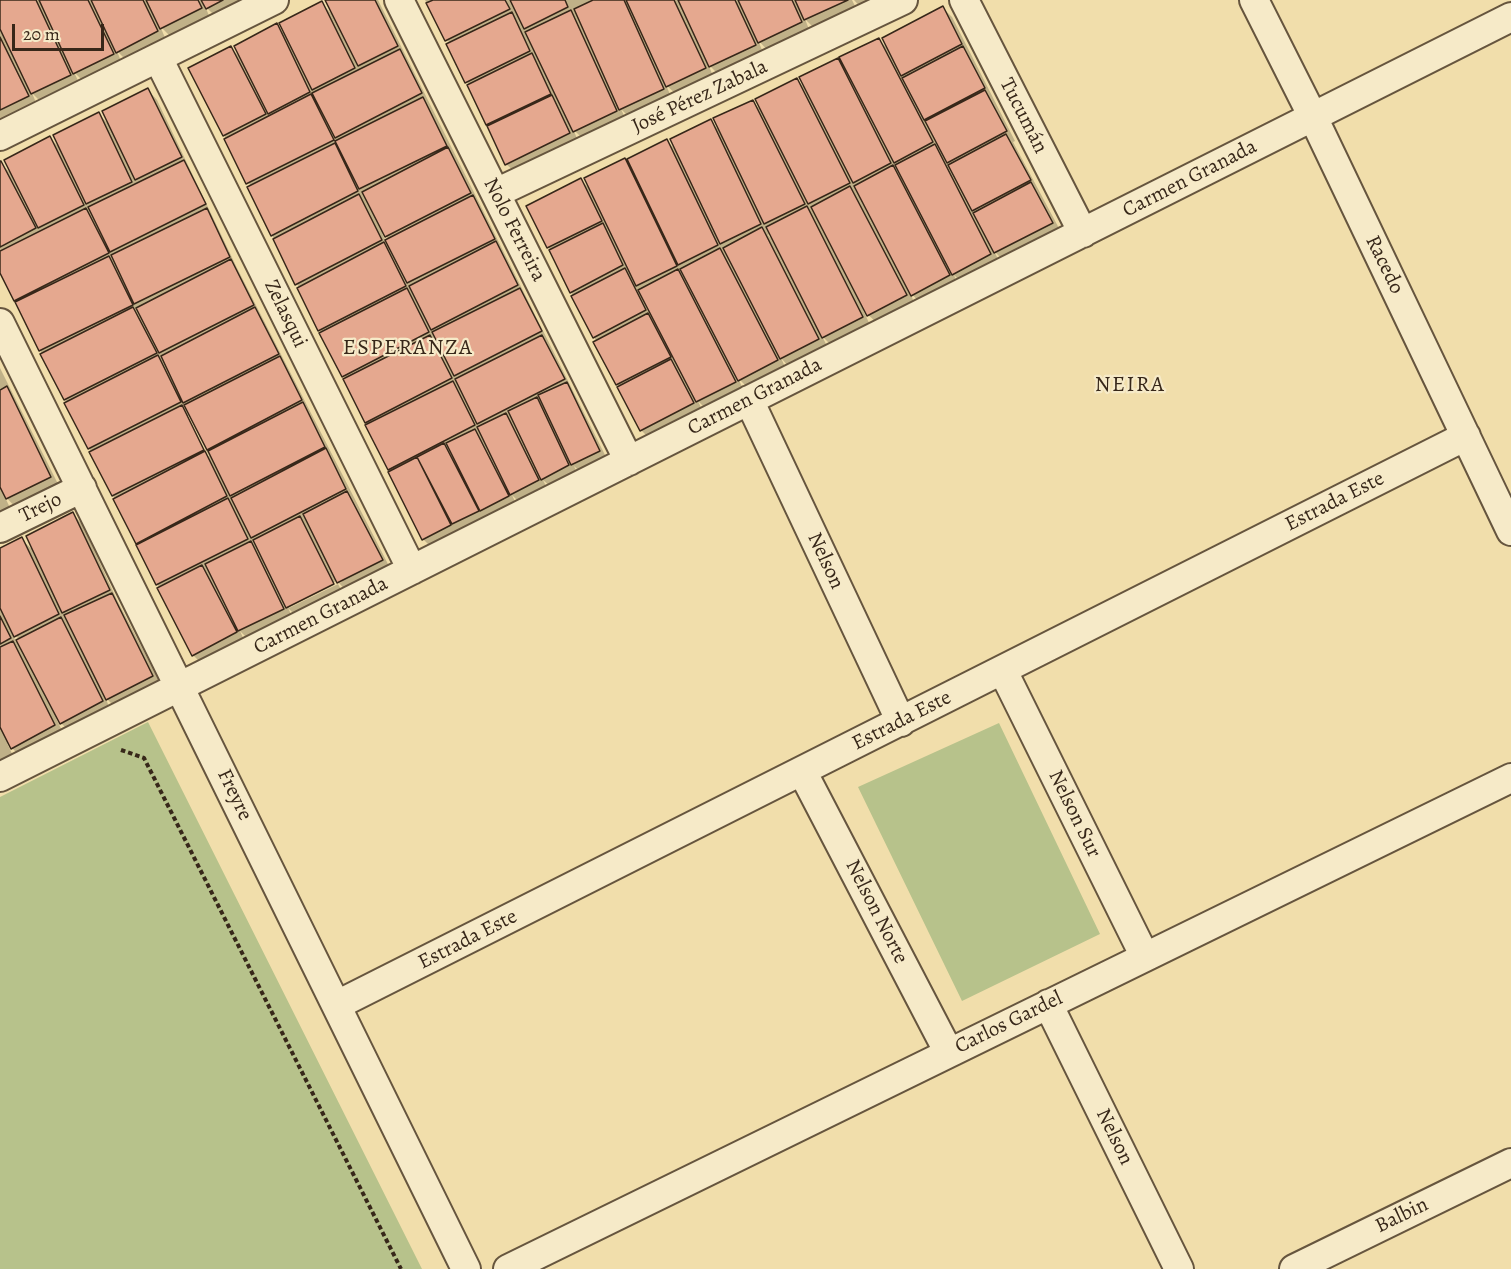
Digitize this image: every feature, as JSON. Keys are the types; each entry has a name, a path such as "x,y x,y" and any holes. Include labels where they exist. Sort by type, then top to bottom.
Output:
{"street":[{"path":"0,136 274,0"},
{"name":"Nolo Ferreira","path":"399,0 629,461"},
{"name":"José Pérez Zabala","path":"496,193 903,0"},
{"name":"Tucumán","path":"964,0 1083,233"},
{"name":"Racedo","path":"1254,0 1313,117 1511,531"},
{"name":"Carmen Granada","path":"0,777 1511,17"},
{"name":"Zelasqui","path":"158,58 412,570"},
{"name":"Freyre","path":"0,323 181,686 466,1269"},
{"name":"Nelson","path":"749,400 901,722"},
{"name":"Estrada Este","path":"337,1005 1466,436"},
{"name":"Trejo","path":"0,528 82,488"},
{"name":"Nelson Sur","path":"1003,671 1145,957"},
{"name":"Nelson Norte","path":"802,771 949,1053"},
{"name":"Carlos Gardel","path":"508,1269 1511,778"},
{"name":"Nelson","path":"1048,1004 1179,1269"},
{"name":"Balbin","path":"1294,1269 1511,1163"}],"path":[{"path":"119,749 144,758 401,1269"}],"green space":[{"path":"148,722 422,1269 0,1269 0,797"},
{"path":"999,723 1100,934 962,1001 858,787"}],"building":[{"path":"0,0 36,0 71,75 31,94 0,29"},
{"path":"39,0 88,0 114,54 73,74"},
{"path":"91,0 143,0 158,31 116,53"},
{"path":"146,0 198,0 202,8 160,29"},
{"path":"201,0 223,0 206,9"},
{"path":"325,0 375,0 398,46 358,66"},
{"path":"433,0 505,0 510,9 445,41 426,3"},
{"path":"510,0 565,0 568,7 524,29"},
{"path":"593,0 624,0 664,89 619,110 574,9"},
{"path":"626,0 674,0 706,68 666,87"},
{"path":"678,0 735,0 756,45 709,67"},
{"path":"738,0 792,0 802,22 758,43"},
{"path":"795,0 848,0 804,20"},
{"path":"322,1 355,68 312,90 279,23"},
{"path":"943,6 962,44 901,76 882,38"},
{"path":"571,10 617,111 573,132 525,32"},
{"path":"512,12 530,51 465,83 446,44"},
{"path":"277,23 310,92 268,114 234,46"},
{"path":"0,37 29,96 0,110"},
{"path":"879,38 933,142 894,163 839,57"},
{"path":"231,46 266,114 223,136 188,68"},
{"path":"963,46 985,88 924,120 902,78"},
{"path":"400,49 422,93 335,138 312,93"},
{"path":"532,53 551,94 486,125 467,85"},
{"path":"838,58 891,163 853,183 799,77"},
{"path":"797,78 850,183 808,204 755,99"},
{"path":"148,88 182,157 135,180 102,111"},
{"path":"985,90 1007,131 947,163 925,121"},
{"path":"311,94 334,140 246,184 224,139"},
{"path":"552,95 570,133 505,165 487,126"},
{"path":"423,97 447,146 359,189 335,141"},
{"path":"753,100 805,204 764,224 713,118"},
{"path":"99,112 132,182 86,204 53,135"},
{"path":"711,119 761,224 720,244 670,139"},
{"path":"1006,134 1031,180 972,211 948,165"},
{"path":"50,136 84,205 38,228 4,160"},
{"path":"667,139 718,245 678,265 627,159"},
{"path":"335,143 358,191 271,236 247,187"},
{"path":"935,144 991,254 952,275 895,165"},
{"path":"448,147 471,193 385,237 362,192"},
{"path":"625,158 677,266 636,286 584,178"},
{"path":"184,160 206,204 110,252 88,207"},
{"path":"0,161 36,228 0,247"},
{"path":"893,165 950,275 911,296 854,186"},
{"path":"581,178 602,221 547,248 526,206"},
{"path":"1031,182 1053,223 994,253 973,213"},
{"path":"850,186 907,295 867,316 811,207"},
{"path":"359,194 382,240 295,285 273,239"},
{"path":"473,195 495,239 407,283 385,240"},
{"path":"807,206 863,317 822,338 766,227"},
{"path":"86,208 109,253 14,301 0,273 0,251"},
{"path":"207,208 230,257 134,304 111,255"},
{"path":"603,223 623,265 570,293 549,250"},
{"path":"762,227 819,339 780,359 723,248"},
{"path":"496,241 518,285 431,330 409,286"},
{"path":"384,242 406,286 318,331 297,288"},
{"path":"720,248 778,360 738,381 680,269"},
{"path":"109,256 133,305 39,351 15,302"},
{"path":"231,259 254,305 159,353 136,308"},
{"path":"625,268 646,310 593,338 571,296"},
{"path":"678,269 736,382 696,402 638,290"},
{"path":"407,288 429,332 342,377 319,333"},
{"path":"520,288 542,331 454,376 432,332"},
{"path":"133,307 157,353 64,400 40,354"},
{"path":"255,307 279,354 183,403 161,356"},
{"path":"648,313 671,357 616,385 593,342"},
{"path":"430,335 452,378 365,423 343,379"},
{"path":"542,335 565,379 477,424 455,379"},
{"path":"158,355 181,402 88,449 64,403"},
{"path":"280,356 302,400 207,450 184,405"},
{"path":"671,359 694,403 640,431 617,387"},
{"path":"453,381 475,425 388,470 365,425"},
{"path":"567,382 600,451 571,465 538,395"},
{"path":"7,386 51,477 6,499 0,487 0,390"},
{"path":"537,397 569,465 541,480 508,411"},
{"path":"303,402 325,447 230,496 208,451"},
{"path":"182,405 204,450 112,496 89,452"},
{"path":"506,413 539,480 510,495 477,427"},
{"path":"475,429 509,496 480,511 446,443"},
{"path":"444,443 479,511 452,524 417,457"},
{"path":"326,448 346,489 251,538 231,498"},
{"path":"205,451 227,496 136,544 113,499"},
{"path":"417,457 451,525 422,540 388,472"},
{"path":"347,491 383,560 337,583 303,514"},
{"path":"228,498 248,539 156,585 136,545"},
{"path":"73,512 110,590 62,613 26,536"},
{"path":"300,516 334,584 286,608 253,540"},
{"path":"22,537 59,614 14,637 0,608 0,548"},
{"path":"251,541 284,609 238,631 205,564"},
{"path":"202,565 237,632 192,656 157,588"},
{"path":"112,593 153,676 106,700 64,615"},
{"path":"0,616 11,638 0,644"},
{"path":"61,617 103,701 60,724 16,640"},
{"path":"13,641 55,725 11,749 0,727 0,647"}],"district":[{"name":"ESPERANZA","path":"408,349"},
{"name":"NEIRA","path":"1130,386"}]}
